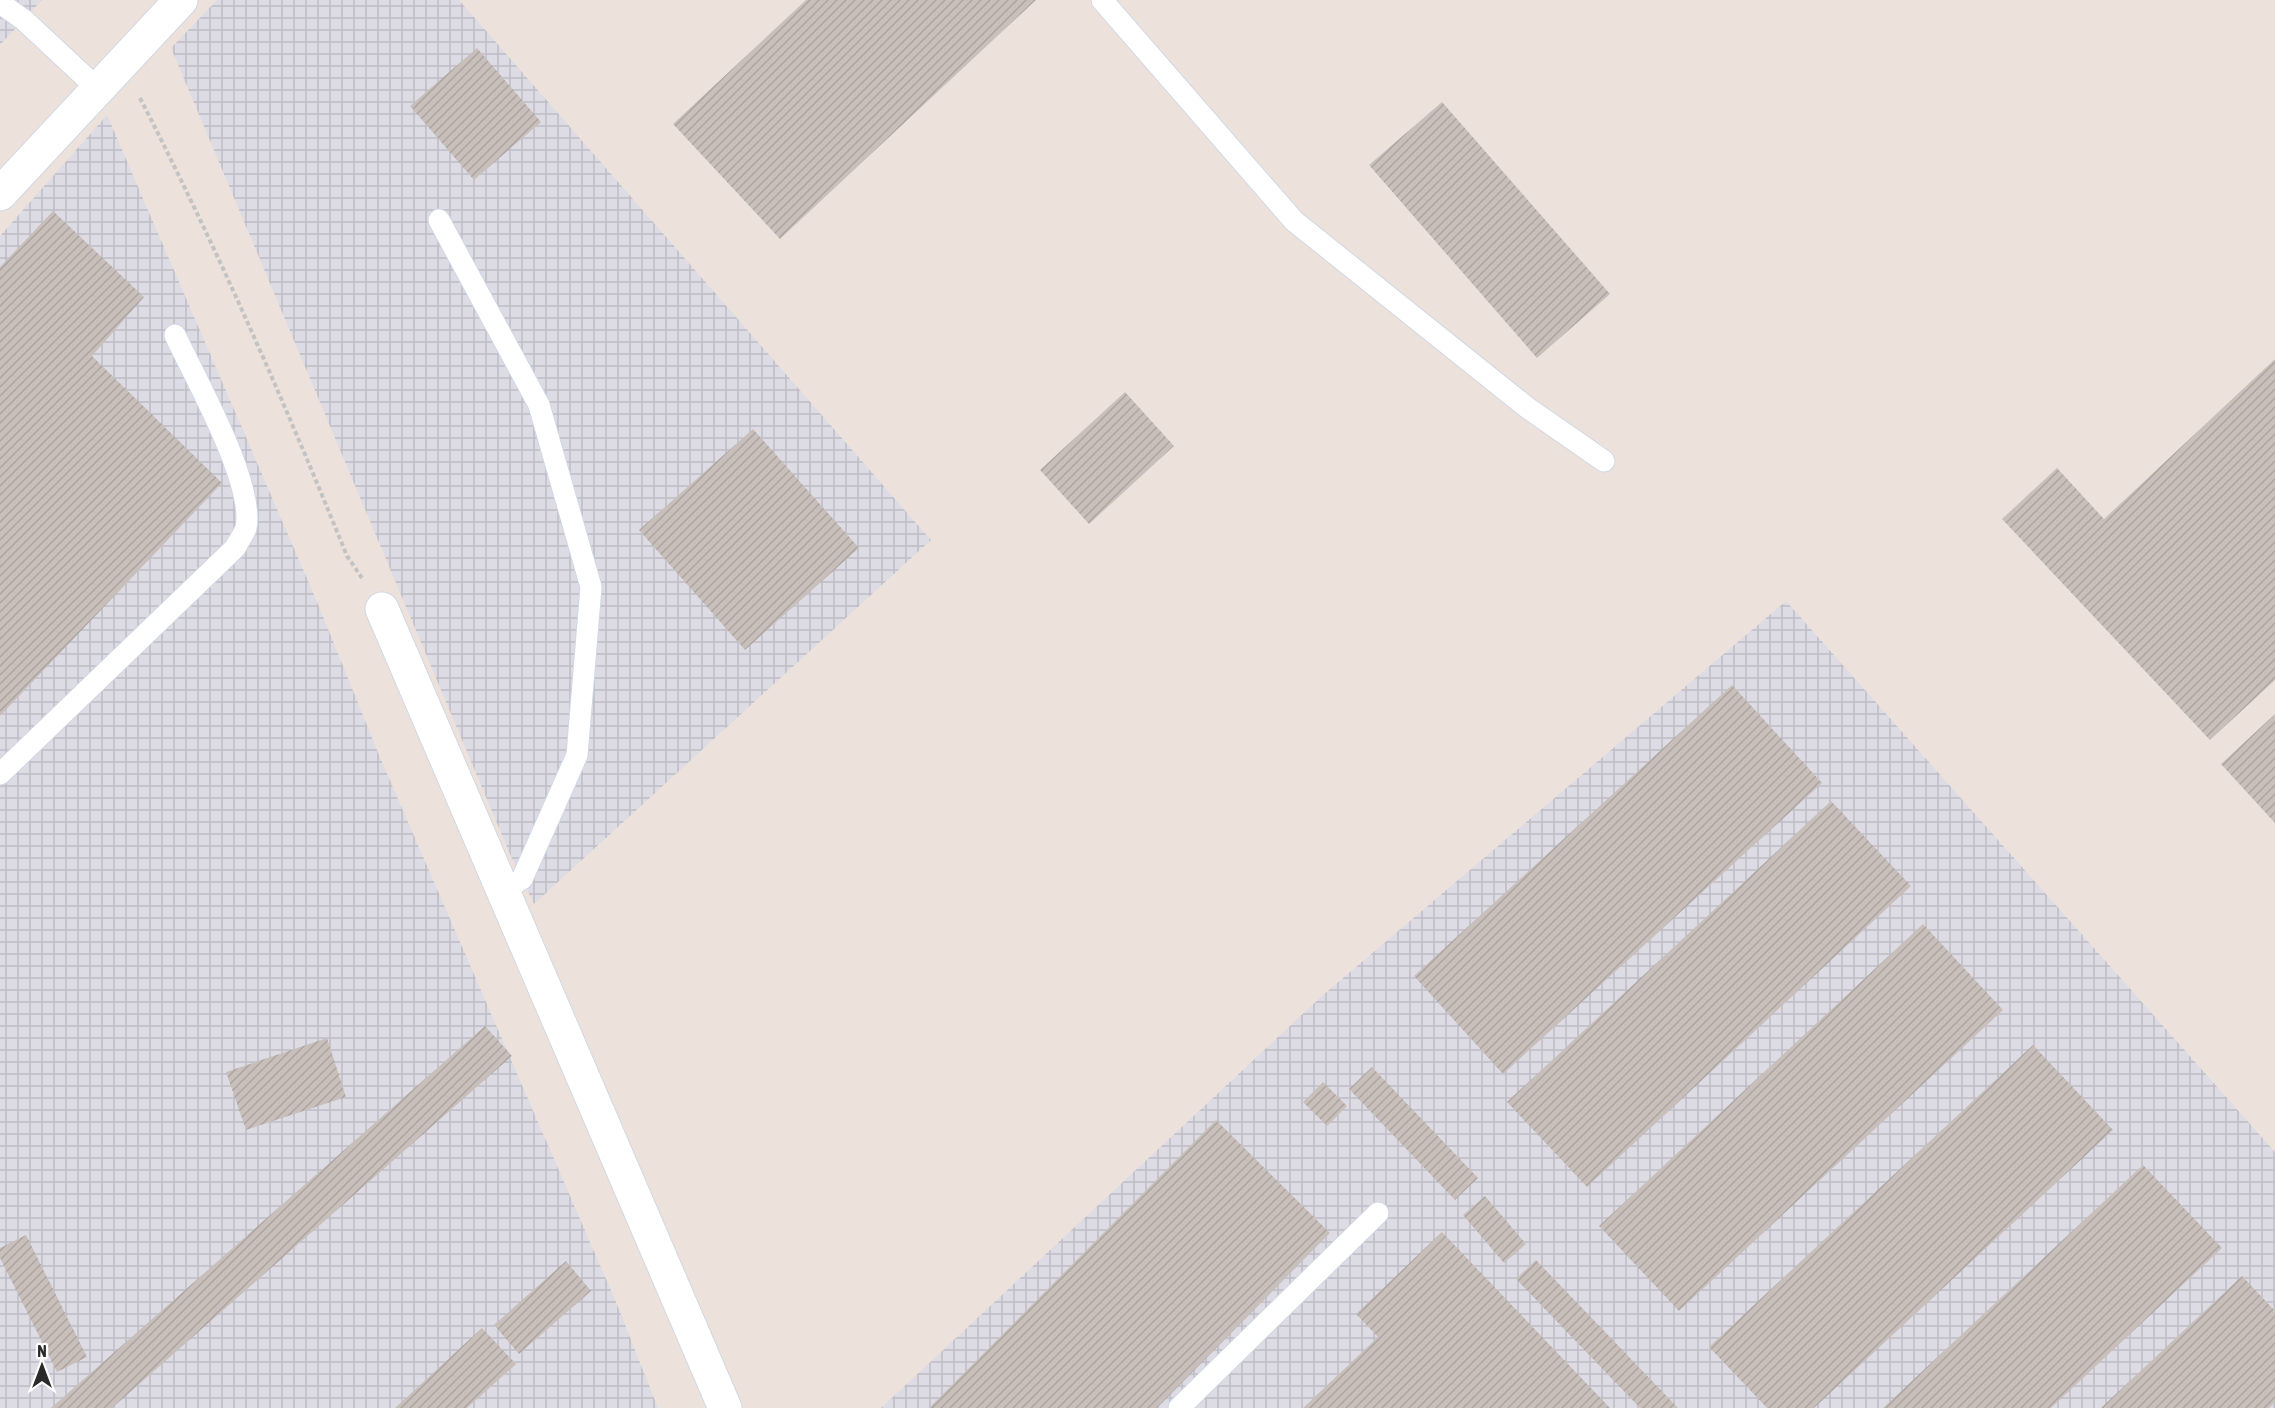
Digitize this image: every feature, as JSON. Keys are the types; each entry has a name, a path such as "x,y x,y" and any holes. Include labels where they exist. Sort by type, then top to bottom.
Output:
{"street":[{"path":"0,194 181,0"},
{"path":"382,609 724,1408"}],"lane":[{"path":"1102,0 1294,221 1529,409 1604,461"},
{"path":"0,3 24,20 98,89"},
{"path":"439,220 539,405 591,587 577,755 522,879 502,892"},
{"path":"0,774 235,548 246,528 244,496 238,470 175,335"},
{"path":"1179,1408 1377,1213"}],"path":[{"path":"122,63 188,193 266,362 347,556 382,609"}],"shaded area":[{"path":"0,0 42,0 0,45"},
{"path":"217,0 459,0 931,540 534,904 512,859 171,48"},
{"path":"107,115 318,604 379,755 616,1302 658,1408 0,1408 0,236"},
{"path":"1786,601 2275,1152 2275,1408 881,1408 1323,995"}],"building":[{"path":"806,0 1036,0 780,239 673,124"},
{"path":"477,48 541,122 474,180 410,106"},
{"path":"1442,102 1610,294 1537,358 1369,165"},
{"path":"53,211 144,297 92,356 222,483 0,716 0,267"},
{"path":"2275,359 2275,680 2210,740 2002,519 2057,468 2104,519"},
{"path":"1125,392 1174,446 1089,524 1040,470"},
{"path":"753,429 859,548 745,650 639,530"},
{"path":"1732,685 1822,783 1503,1074 1414,976"},
{"path":"2275,714 2275,823 2221,764"},
{"path":"1831,801 1911,886 1587,1187 1507,1102"},
{"path":"1923,924 2003,1010 1679,1311 1599,1226"},
{"path":"485,1026 512,1056 112,1408 51,1408"},
{"path":"327,1038 346,1097 246,1130 226,1072"},
{"path":"2033,1045 2113,1130 1814,1408 1767,1408 1709,1347"},
{"path":"1372,1067 1478,1178 1455,1200 1349,1089"},
{"path":"1323,1082 1347,1106 1327,1126 1303,1102"},
{"path":"1216,1120 1330,1233 1157,1408 929,1408"},
{"path":"2143,1165 2222,1248 2051,1408 1883,1408"},
{"path":"1485,1196 1526,1244 1504,1263 1463,1215"},
{"path":"1442,1232 1610,1408 1303,1408 1378,1337 1356,1314"},
{"path":"26,1235 87,1357 57,1372 0,1258 0,1248"},
{"path":"1536,1260 1678,1408 1640,1408 1516,1279"},
{"path":"566,1261 591,1291 519,1354 494,1325"},
{"path":"2242,1276 2275,1311 2275,1402 2269,1408 2101,1408"},
{"path":"482,1328 516,1364 467,1408 395,1408"}]}
